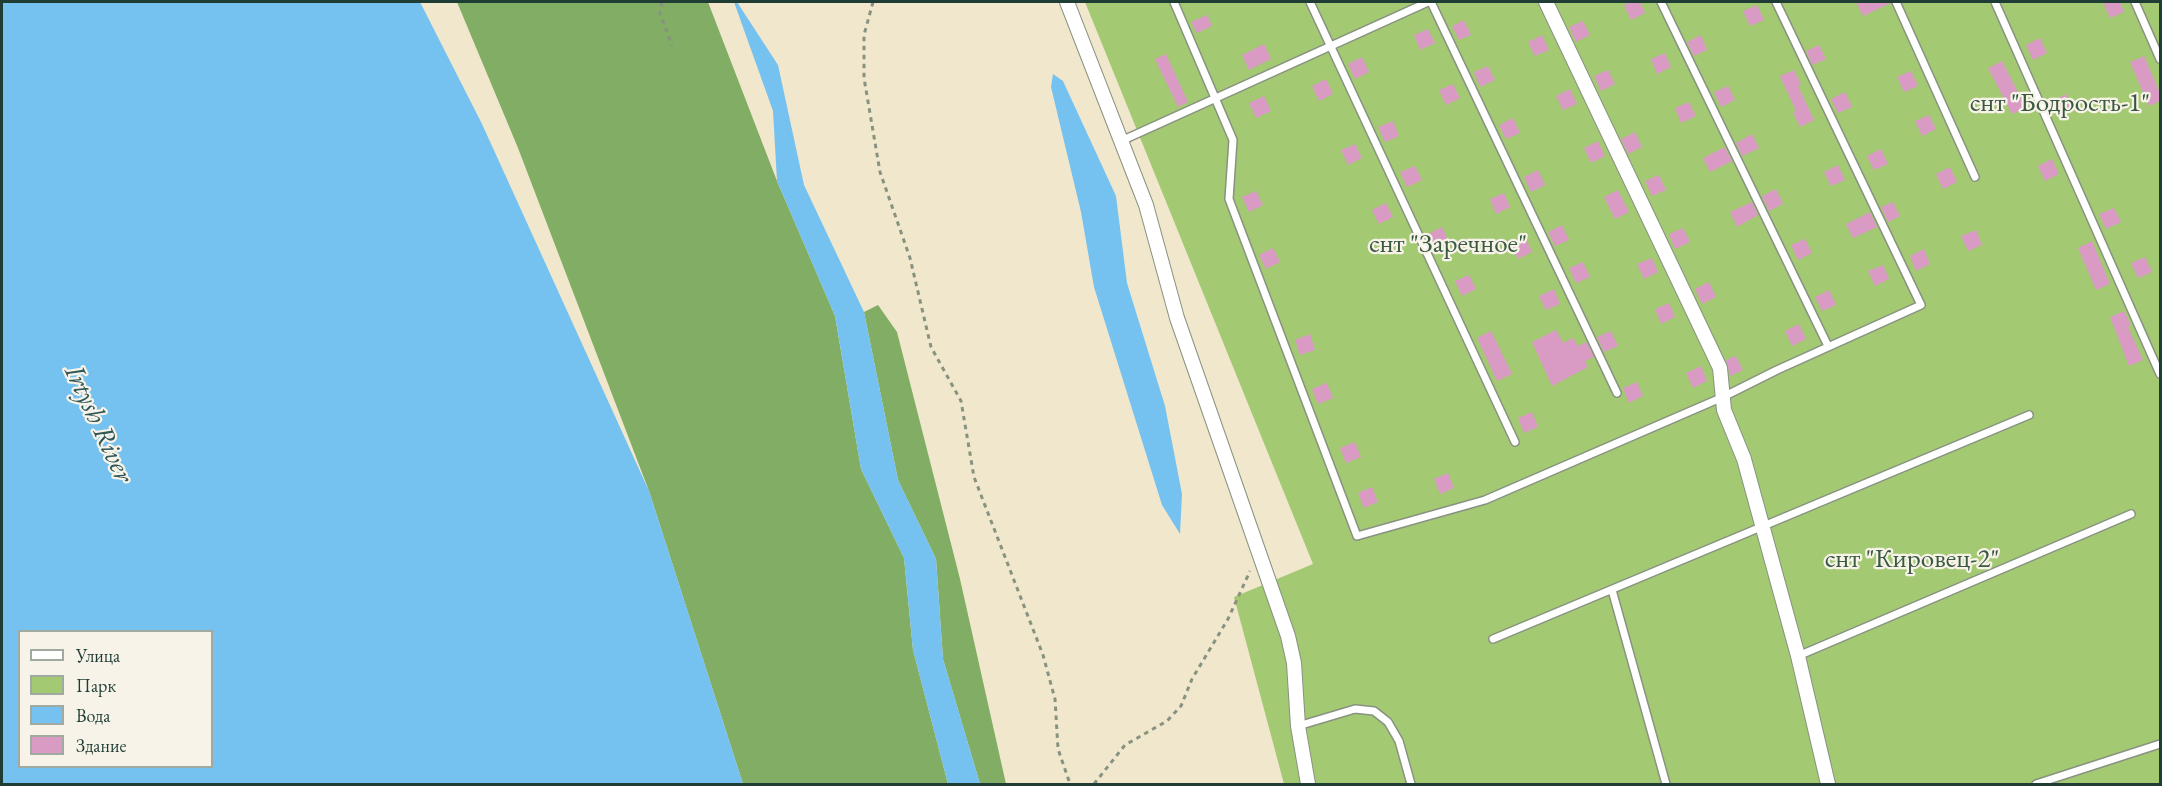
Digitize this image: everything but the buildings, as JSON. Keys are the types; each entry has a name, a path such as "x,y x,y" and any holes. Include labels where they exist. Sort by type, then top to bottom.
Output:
{"street":[{"path":"1066,2 1146,205 1177,318 1288,636 1294,663 1298,726 1308,784"},
{"path":"1546,2 1720,368 1724,410 1744,459 1798,656 1828,784"}],"lane":[{"path":"1174,2 1233,141 1229,199 1358,536 1485,500 1724,397 1828,346 1921,305 1776,2"},
{"path":"1310,2 1515,442"},
{"path":"1121,141 1430,2 1617,393"},
{"path":"1661,2 1828,346"},
{"path":"1896,2 1975,177"},
{"path":"1995,2 2160,374"},
{"path":"2135,2 2160,59"},
{"path":"1493,639 2029,415"},
{"path":"1798,656 2131,514"},
{"path":"1612,590 1666,784"},
{"path":"1298,726 1355,709 1374,711 1388,722 1399,741 1411,784"},
{"path":"2037,784 2160,744"}],"path":[{"path":"662,2 660,13 672,46"},
{"path":"873,2 864,35 864,78 880,172 910,258 931,347 961,401 974,477 1043,655 1055,699 1058,749 1070,784"},
{"path":"1094,784 1125,745 1167,721 1181,706 1192,679 1228,619 1249,575 1254,543"}],"green space":[{"path":"457,2 708,2 777,181 835,316 861,469 904,558 913,650 948,784 743,784 649,491 518,148"},
{"path":"1085,2 2160,2 2160,784 1284,784 1234,597 1313,564"},
{"path":"878,305 897,332 960,579 1006,784 980,784 943,659 936,559 898,480 864,312"}],"water":[{"name":"Irtysh River","path":"2,2 420,2 482,124 649,491 743,784 2,784"},
{"path":"734,2 737,2 778,65 804,185 864,312 898,480 936,559 943,659 980,784 948,784 913,650 904,558 861,469 835,316 777,181 773,111"},
{"path":"1053,74 1063,81 1116,196 1127,283 1165,406 1182,494 1180,534 1162,505 1094,287 1081,212 1051,87"}],"park label":[{"name":"снт \"Бодрость-1\"","path":"2060,104"},
{"name":"снт \"Заречное\"","path":"1448,245"},
{"name":"снт \"Кировец-2\"","path":"1912,560"}]}
